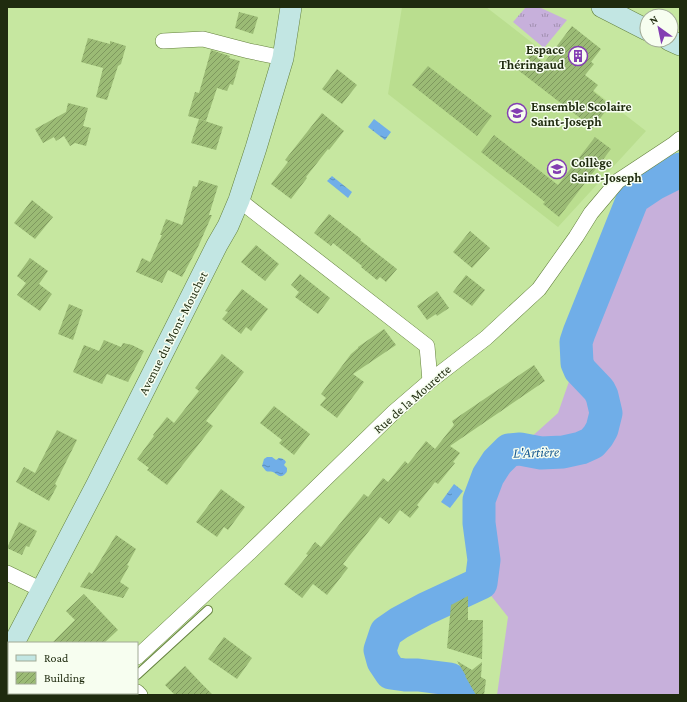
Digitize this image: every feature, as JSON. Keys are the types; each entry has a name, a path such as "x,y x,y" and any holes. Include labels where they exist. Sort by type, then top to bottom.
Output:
{"main road":[{"name":"Avenue du Mont-Mouchet","path":"15,642 97,484 217,245 228,226 239,200 283,58 291,7"},
{"path":"602,7 639,26"}],"street":[{"path":"164,41 203,39 283,58"},
{"name":"Rue de la Mourette","path":"138,656 249,552 394,412 430,381 486,338 539,289 591,213 618,181 680,139"},
{"path":"239,200 427,346 430,381"},
{"path":"7,573 42,590"}],"lane":[{"path":"138,675 208,610"}],"shaded area":[{"name":"Ensemble Scolaire Saint-Joseph","path":"402,7 486,7 646,131 558,227 388,94"}],"green space":[{"path":"526,7 539,7 567,20 544,48 513,22"},
{"path":"680,164 680,695 497,695 508,617 481,583 488,476 558,413 633,198"},
{"path":"466,690 474,695 420,695"}],"water":[{"path":"374,119 391,132 385,140 368,127"},
{"path":"332,176 352,192 348,198 327,181"},
{"path":"267,457 272,457 276,460 279,458 284,459 286,462 284,465 287,468 286,473 280,476 273,472 266,471 262,466 264,459"},
{"path":"454,484 463,491 450,508 441,502"}],"building":[{"path":"239,12 258,17 253,34 235,28"},
{"path":"572,26 601,49 591,62 594,64 585,75 598,85 593,91 610,105 593,128 518,70 531,53 544,63"},
{"path":"88,38 110,44 110,41 126,46 121,64 118,66 107,100 96,97 103,68 81,62"},
{"path":"211,50 240,61 233,85 230,84 227,91 217,88 206,121 188,116 195,92 199,93"},
{"path":"428,66 492,116 477,136 412,85"},
{"path":"337,69 357,85 342,104 322,89"},
{"path":"68,103 88,108 83,126 91,128 86,146 75,143 70,146 64,136 56,141 54,137 43,143 35,129 66,112"},
{"path":"322,113 344,131 306,177 307,178 291,199 271,184 288,162 285,160"},
{"path":"199,119 223,127 216,150 191,143"},
{"path":"494,135 558,185 595,137 611,149 559,217 543,204 545,202 481,152"},
{"path":"199,180 218,186 209,215 212,215 198,247 182,277 168,270 162,283 136,272 142,258 150,262 162,235 160,235 166,219 182,225 193,186 197,187"},
{"path":"32,200 53,217 35,239 14,223"},
{"path":"329,214 397,269 386,282 380,277 377,280 333,243 331,246 314,233"},
{"path":"470,231 490,248 472,268 453,252"},
{"path":"256,245 279,264 265,281 241,262"},
{"path":"30,258 48,271 39,284 52,294 40,311 17,295 26,283 17,276"},
{"path":"300,274 330,298 318,314 295,297 299,292 291,285"},
{"path":"466,275 485,290 472,306 453,292"},
{"path":"242,289 268,309 251,331 246,327 241,334 222,319 228,312 225,311"},
{"path":"437,291 449,308 437,316 436,314 427,320 417,306"},
{"path":"69,304 83,310 73,340 58,334"},
{"path":"384,329 396,345 353,374 364,382 337,418 320,405 326,398 321,394 351,354 358,347"},
{"path":"104,340 121,347 123,343 132,345 144,351 128,382 107,374 102,384 73,372 84,345 99,351"},
{"path":"222,354 244,372 206,421 213,426 167,485 147,470 149,468 137,459 167,417 174,423 199,391 195,388"},
{"path":"534,365 545,381 450,446 460,453 453,462 455,463 438,484 435,482 417,505 419,507 410,518 400,510 389,524 380,517 343,564 348,568 327,595 313,584 302,598 284,584 308,555 306,554 315,542 321,547 364,494 368,497 383,478 388,482 405,461 408,464 426,441 435,449 454,425 452,421"},
{"path":"274,406 310,434 294,455 279,443 282,440 260,423"},
{"path":"57,430 77,440 55,484 57,486 49,501 16,482 24,467 35,473"},
{"path":"221,489 245,507 228,530 224,527 217,537 196,522"},
{"path":"19,522 37,531 29,547 26,546 22,555 7,548"},
{"path":"116,535 136,549 120,582 129,588 123,598 80,587 89,572 92,574"},
{"path":"84,594 118,630 105,642 53,642 75,620 66,611"},
{"path":"468,596 468,620 483,620 482,659 447,648 451,605"},
{"path":"224,637 252,658 237,679 208,659"},
{"path":"457,661 472,670 482,662 481,677 486,680 484,695 476,695"},
{"path":"185,666 213,695 175,695 165,685"}],"waterway":[{"name":"L'Artière","path":"466,695 466,690 450,679 391,673 383,661 380,650 386,632 425,609 481,583 484,560 479,523 479,500 488,476 497,462 509,450 520,449 541,453 563,452 581,448 592,443 598,436 602,429 606,413 599,390 580,370 577,363 576,342 633,198 680,169"}],"place":[{"name":"Espace Théringaud","path":"578,56"},
{"name":"Ensemble Scolaire Saint-Joseph","path":"517,113"},
{"name":"Collège Saint-Joseph","path":"557,169"}]}
